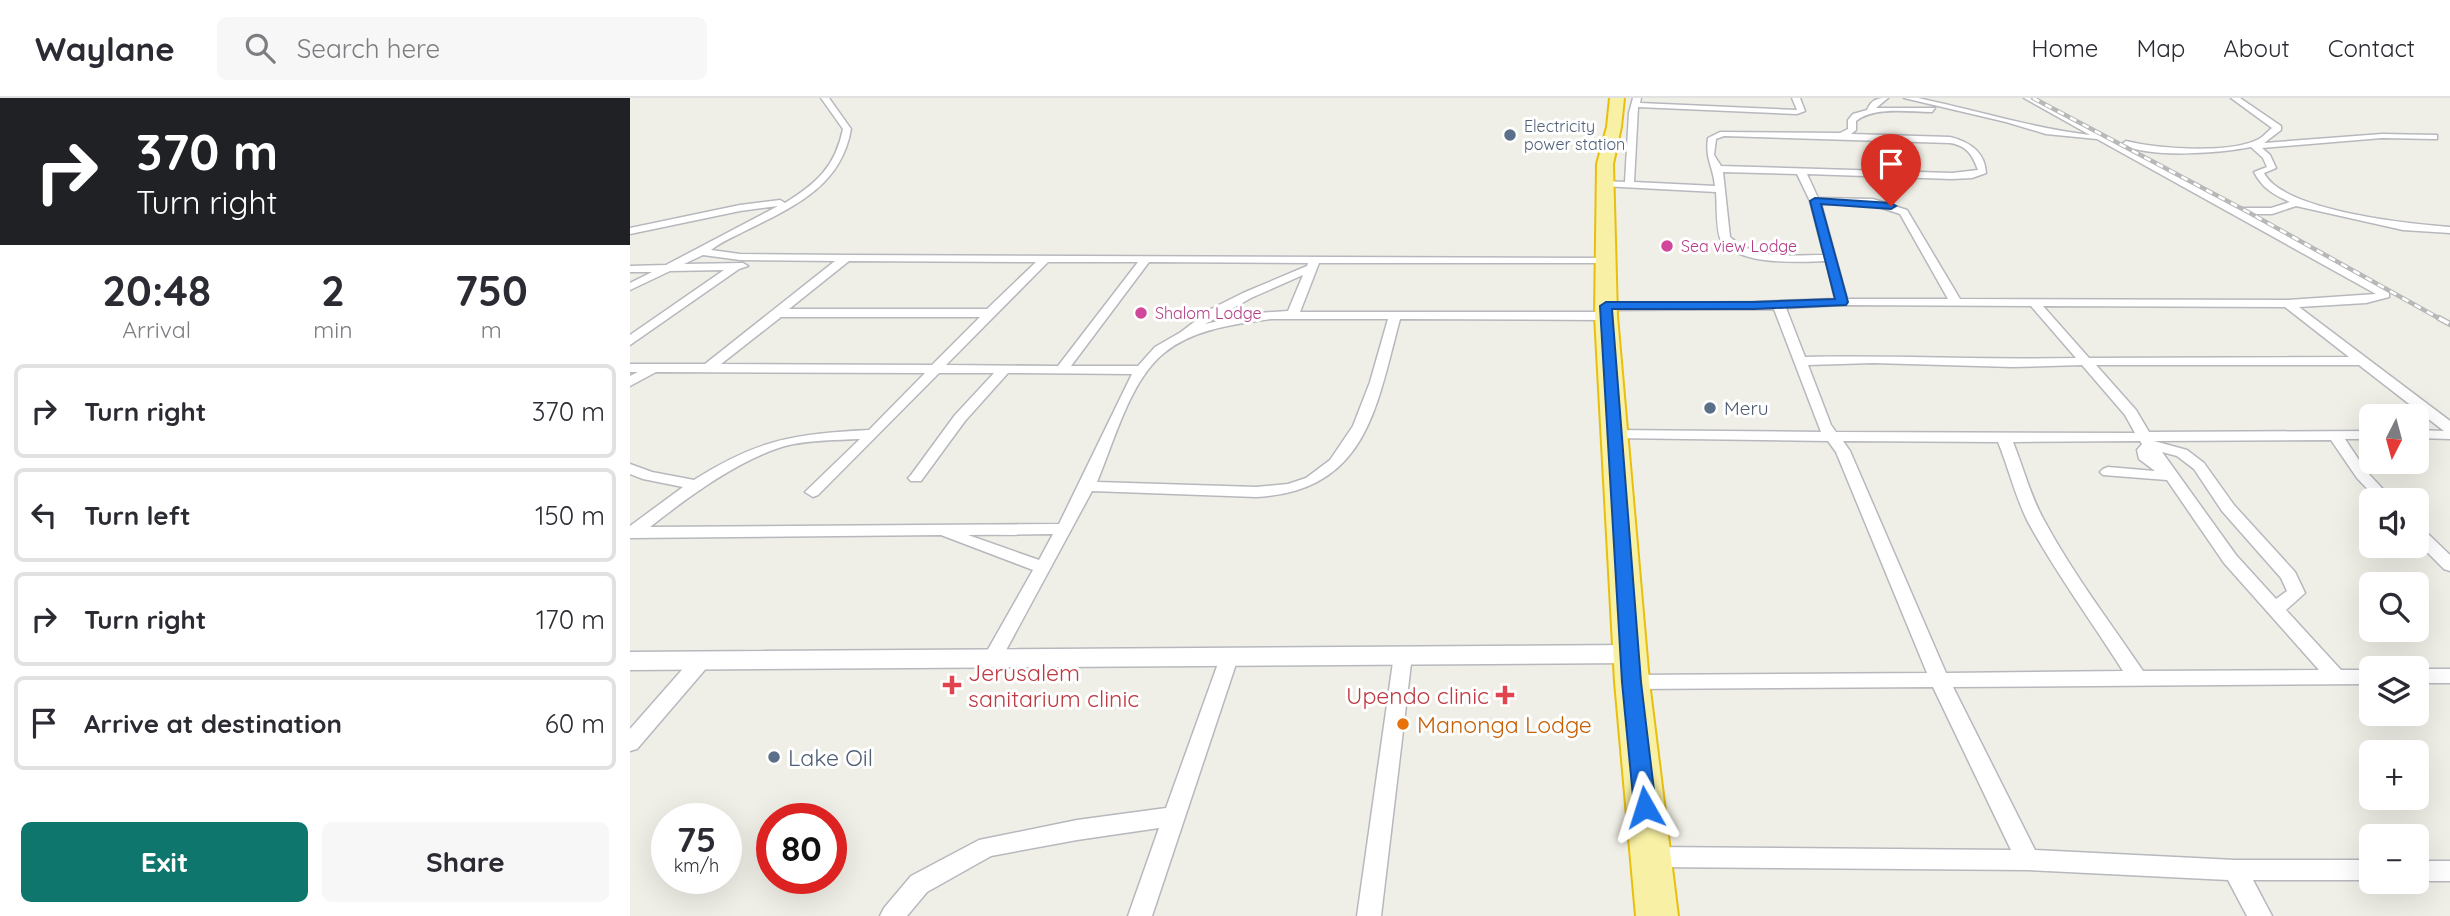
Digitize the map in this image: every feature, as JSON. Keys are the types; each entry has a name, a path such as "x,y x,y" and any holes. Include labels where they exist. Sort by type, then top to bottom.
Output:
{"highway":[{"path":"1629,100 1614,127 1605,164 1617,185 1605,261 1606,311 1631,668 1657,916"}],"street":[{"path":"630,287 704,250 796,199 820,182 831,170 846,138 847,129 825,98"},
{"path":"1629,100 1716,109 1797,112 1801,111 1796,98"},
{"path":"1908,98 1986,115 2046,132 2103,139 2156,150 2220,149 2254,144 2382,136 2434,137"},
{"path":"1177,340 1247,318 1293,315 1395,316 1842,302 2288,303 2367,300 2385,295 2370,284 2238,211 2028,98"},
{"path":"2235,98 2278,128 2254,144"},
{"path":"1842,135 1853,130 1852,120 1876,102 1959,110"},
{"path":"1716,109 1705,125 1718,134"},
{"path":"1986,115 2050,110"},
{"path":"1718,169 1962,176 1983,171 1975,152 1959,141 1842,135 1718,134 1712,138 1710,155 1718,169 1725,238 1732,246 1759,255 1830,258"},
{"path":"2254,144 2267,157 2272,168 2259,172 2259,176 2268,187 2286,200 2403,227 2450,230"},
{"path":"1801,172 1815,201 1842,302"},
{"path":"1617,185 1720,188"},
{"path":"630,230 796,199"},
{"path":"2238,211 2272,211 2286,200"},
{"path":"1815,201 1880,204 1904,212 1956,303"},
{"path":"704,250 720,256 843,262"},
{"path":"630,269 843,262 1044,260 1313,264 1605,261"},
{"path":"813,492 1044,260"},
{"path":"1062,369 1144,260"},
{"path":"709,368 843,262"},
{"path":"1293,315 1313,264"},
{"path":"991,660 1087,486 1141,370 1160,349 1177,340 1212,313 1313,264"},
{"path":"630,341 735,267"},
{"path":"2288,303 2450,428"},
{"path":"2035,304 2131,413 2169,473 2230,559 2336,677"},
{"path":"1779,305 1824,426 1843,451 1939,679 2028,860"},
{"path":"781,313 990,313"},
{"path":"1087,486 1256,492 1289,489 1318,478 1342,458 1353,441 1371,396 1395,316"},
{"path":"1801,361 2361,360"},
{"path":"630,368 1141,370"},
{"path":"630,382 655,368"},
{"path":"916,478 961,418 1004,370"},
{"path":"1613,433 2147,440 2359,435"},
{"path":"631,533 727,468 782,443 818,437 873,434"},
{"path":"2334,434 2362,475 2374,488"},
{"path":"2429,435 2450,435"},
{"path":"2004,438 2018,473 2020,488 2037,523 2088,597 2137,678"},
{"path":"2147,440 2182,453 2199,466 2228,508 2288,576 2295,593 2274,610"},
{"path":"630,468 648,476 699,486"},
{"path":"2108,472 2169,473"},
{"path":"631,533 1064,529"},
{"path":"941,530 1043,567"},
{"path":"2429,545 2450,565"},
{"path":"1369,916 1403,655"},
{"path":"630,661 1403,655 1631,668 1939,679 2359,677"},
{"path":"1140,916 1229,658"},
{"path":"630,743 702,660"},
{"path":"2429,676 2450,676"},
{"path":"892,916 919,884 987,847 1077,830 1173,817"},
{"path":"1650,857 2028,860 2235,870 2359,870"},
{"path":"2235,870 2260,916"},
{"path":"2429,871 2450,871"}],"railway":[{"path":"2033,98 2248,212 2442,320"},
{"path":"2439,318 2450,324"}],"place":[{"name":"Electricity power station","path":"1510,135"},
{"name":"Sea view Lodge","path":"1667,246"},
{"name":"Shalom Lodge","path":"1141,313"},
{"name":"Meru","path":"1710,408"},
{"name":"Jerusalem sanitarium clinic","path":"952,685"},
{"name":"Upendo clinic","path":"1505,695"},
{"name":"Manonga Lodge","path":"1403,724"},
{"name":"Lake Oil","path":"774,757"}],"route":[{"path":"1645,807 1632,682 1606,306 1754,306 1842,302 1815,201 1891,206"}]}
